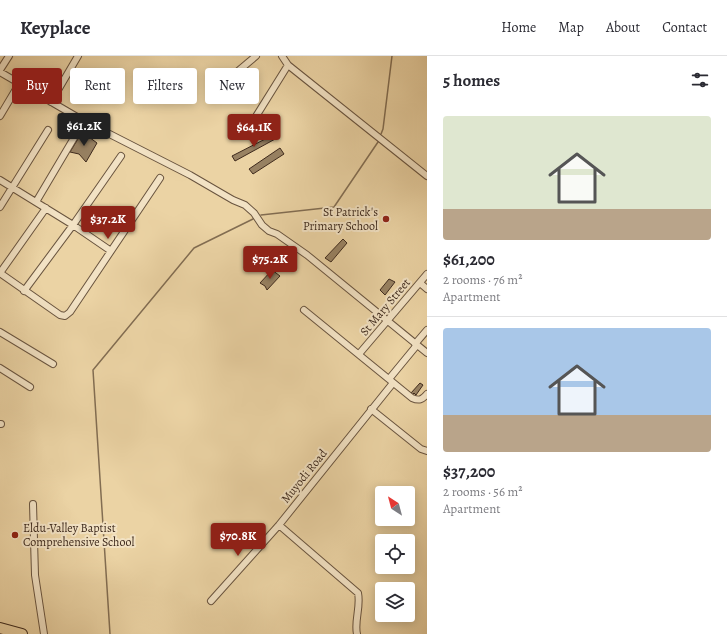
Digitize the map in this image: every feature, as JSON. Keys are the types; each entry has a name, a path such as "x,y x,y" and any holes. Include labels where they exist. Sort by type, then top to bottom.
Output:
{"highway":[{"path":"0,628 22,634"}],"street":[{"path":"8,56 0,71 12,79"},
{"path":"62,83 78,56"},
{"path":"242,68 256,56"},
{"path":"282,56 288,65 427,176"},
{"path":"250,126 288,65"},
{"path":"0,116 12,96"},
{"path":"54,104 244,205 254,213 269,231 277,234 307,255 427,353"},
{"path":"36,202 84,121"},
{"path":"0,207 48,130"},
{"path":"24,291 73,225 121,156"},
{"path":"46,208 0,273 60,315 65,316 70,312 160,178"},
{"path":"0,180 73,225 111,251"},
{"name":"St Mary Street","path":"359,354 427,274"},
{"path":"420,283 427,289"},
{"path":"304,310 412,398 422,400 427,394"},
{"name":"Muyodi Road","path":"211,601 278,525 371,409 427,330"},
{"path":"0,332 54,364"},
{"path":"0,368 30,387"},
{"path":"371,409 421,449 427,451"},
{"path":"33,504 35,574 44,634"},
{"path":"278,525 358,593 360,602 356,626 357,634"}],"building":[{"path":"81,134 89,137 97,143 86,162 79,154 70,152"},
{"path":"275,134 277,138 235,161 232,156"},
{"path":"280,148 284,154 253,174 249,169"},
{"path":"343,239 347,243 331,262 325,258"},
{"path":"272,270 280,276 267,290 265,286 260,283"},
{"path":"389,279 395,282 385,295 380,290"},
{"path":"420,383 423,385 416,395 414,393 412,395 411,393"}],"waterway":[{"path":"381,134 383,129 392,56"},
{"path":"261,215 334,207 378,142"},
{"path":"110,634 93,370 194,248 253,219"}],"place":[{"name":"St Patrick's Primary School","path":"386,219"},
{"name":"Eldu-Valley Baptist Comprehensive School","path":"15,535"}]}
